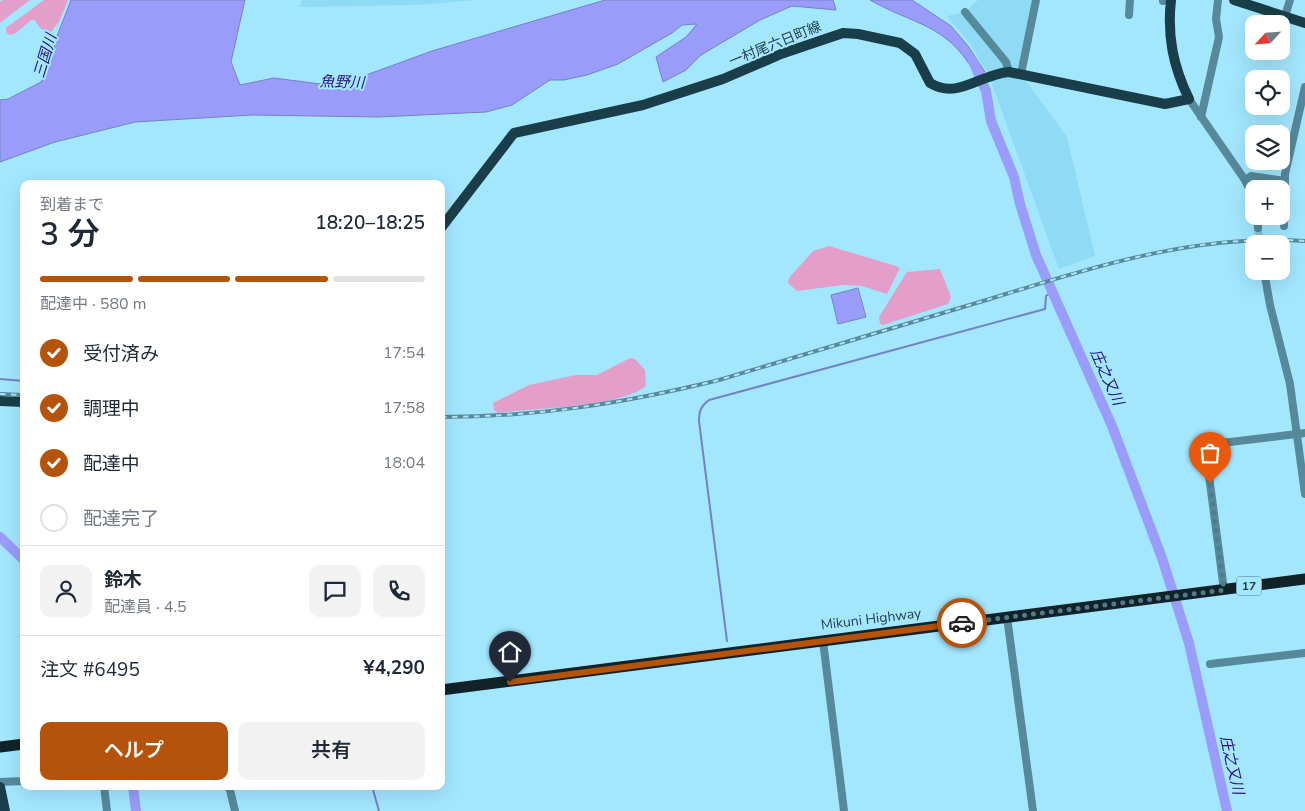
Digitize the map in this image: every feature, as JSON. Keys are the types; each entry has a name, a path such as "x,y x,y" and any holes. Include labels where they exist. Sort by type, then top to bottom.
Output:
{"highway":[{"name":"Mikuni Highway","path":"445,689 1305,579"},
{"path":"0,747 20,744"}],"main road":[{"path":"1166,0 1173,58 1189,99"},
{"path":"1234,0 1282,15"},
{"path":"1290,18 1305,23"},
{"name":"一村尾六日町線","path":"445,223 514,133 604,116 682,93 843,33 858,34 900,43 915,54 930,84 949,90 990,76 1009,72 1165,104 1189,99"},
{"path":"0,402 20,402"},
{"path":"0,787 5,811"}],"street":[{"path":"1021,74 1036,0"},
{"path":"1130,0 1130,15"},
{"path":"1201,117 1219,37 1216,19 1218,0"},
{"path":"1285,15 1290,0"},
{"path":"965,12 1006,62 1009,72"},
{"path":"1285,180 1305,87"},
{"path":"1189,99 1245,180 1251,176 1278,180"},
{"path":"1266,280 1301,433 1305,494"},
{"path":"1224,590 1205,445 1301,433"},
{"path":"1007,617 1033,811"},
{"path":"823,641 844,811"},
{"path":"1210,664 1305,653"},
{"path":"0,782 20,781"},
{"path":"104,790 107,811"},
{"path":"230,790 235,811"}],"shaded area":[{"path":"3,0 30,0 0,23 0,2"},
{"path":"44,0 68,0 59,22 51,32 43,30 35,20 31,20 16,33 10,35 6,32 6,28"},
{"path":"302,0 476,0 420,5 299,7"},
{"path":"978,0 1036,0 1021,74 1067,137 1095,256 1059,269 989,76 971,45 947,16 965,12"},
{"path":"829,246 900,268 887,294 862,286 843,285 797,291 788,283 789,278 813,251"},
{"path":"940,269 951,297 948,304 883,325 880,324 879,317 907,272"},
{"path":"630,358 635,359 645,370 646,386 633,394 575,406 498,413 494,410 493,403 529,385 576,375 597,375"}],"water":[{"path":"71,0 245,0 231,62 240,85 274,78 336,86 432,51 605,0 833,0 836,10 792,6 760,20 701,55 686,70 663,82 656,57 686,37 697,24 682,25 672,33 618,64 587,75 564,80 550,80 512,105 486,112 378,117 252,115 135,122 55,142 0,162 0,100 8,99 41,82 50,63 57,36"},
{"path":"870,0 912,0 951,26 968,46 985,72 974,72 964,56 941,35"},
{"path":"858,288 866,317 838,324 831,295"}],"waterway":[{"name":"庄之又川","path":"973,61 986,91 991,121 1014,177 1020,204 1036,255 1112,426 1162,558 1189,643 1227,811"},
{"path":"727,641 699,421 700,412 704,404 709,400 1045,309 1046,296 1053,291"},
{"path":"0,379 20,381"},
{"path":"0,537 20,556"},
{"path":"133,790 136,811"},
{"path":"373,790 379,811"}],"tunnel":[{"path":"1258,228 1259,235"}],"railway":[{"path":"445,417 547,411 615,402 650,395 719,380 1062,277 1142,256 1223,242 1305,241"},
{"path":"0,394 20,395"}],"way so far":[{"path":"962,623 1224,590 1210,483"}],"route":[{"path":"510,682 962,623"}],"water label":[{"name":"三国川","path":"45,56"},
{"name":"魚野川","path":"342,82"}]}
